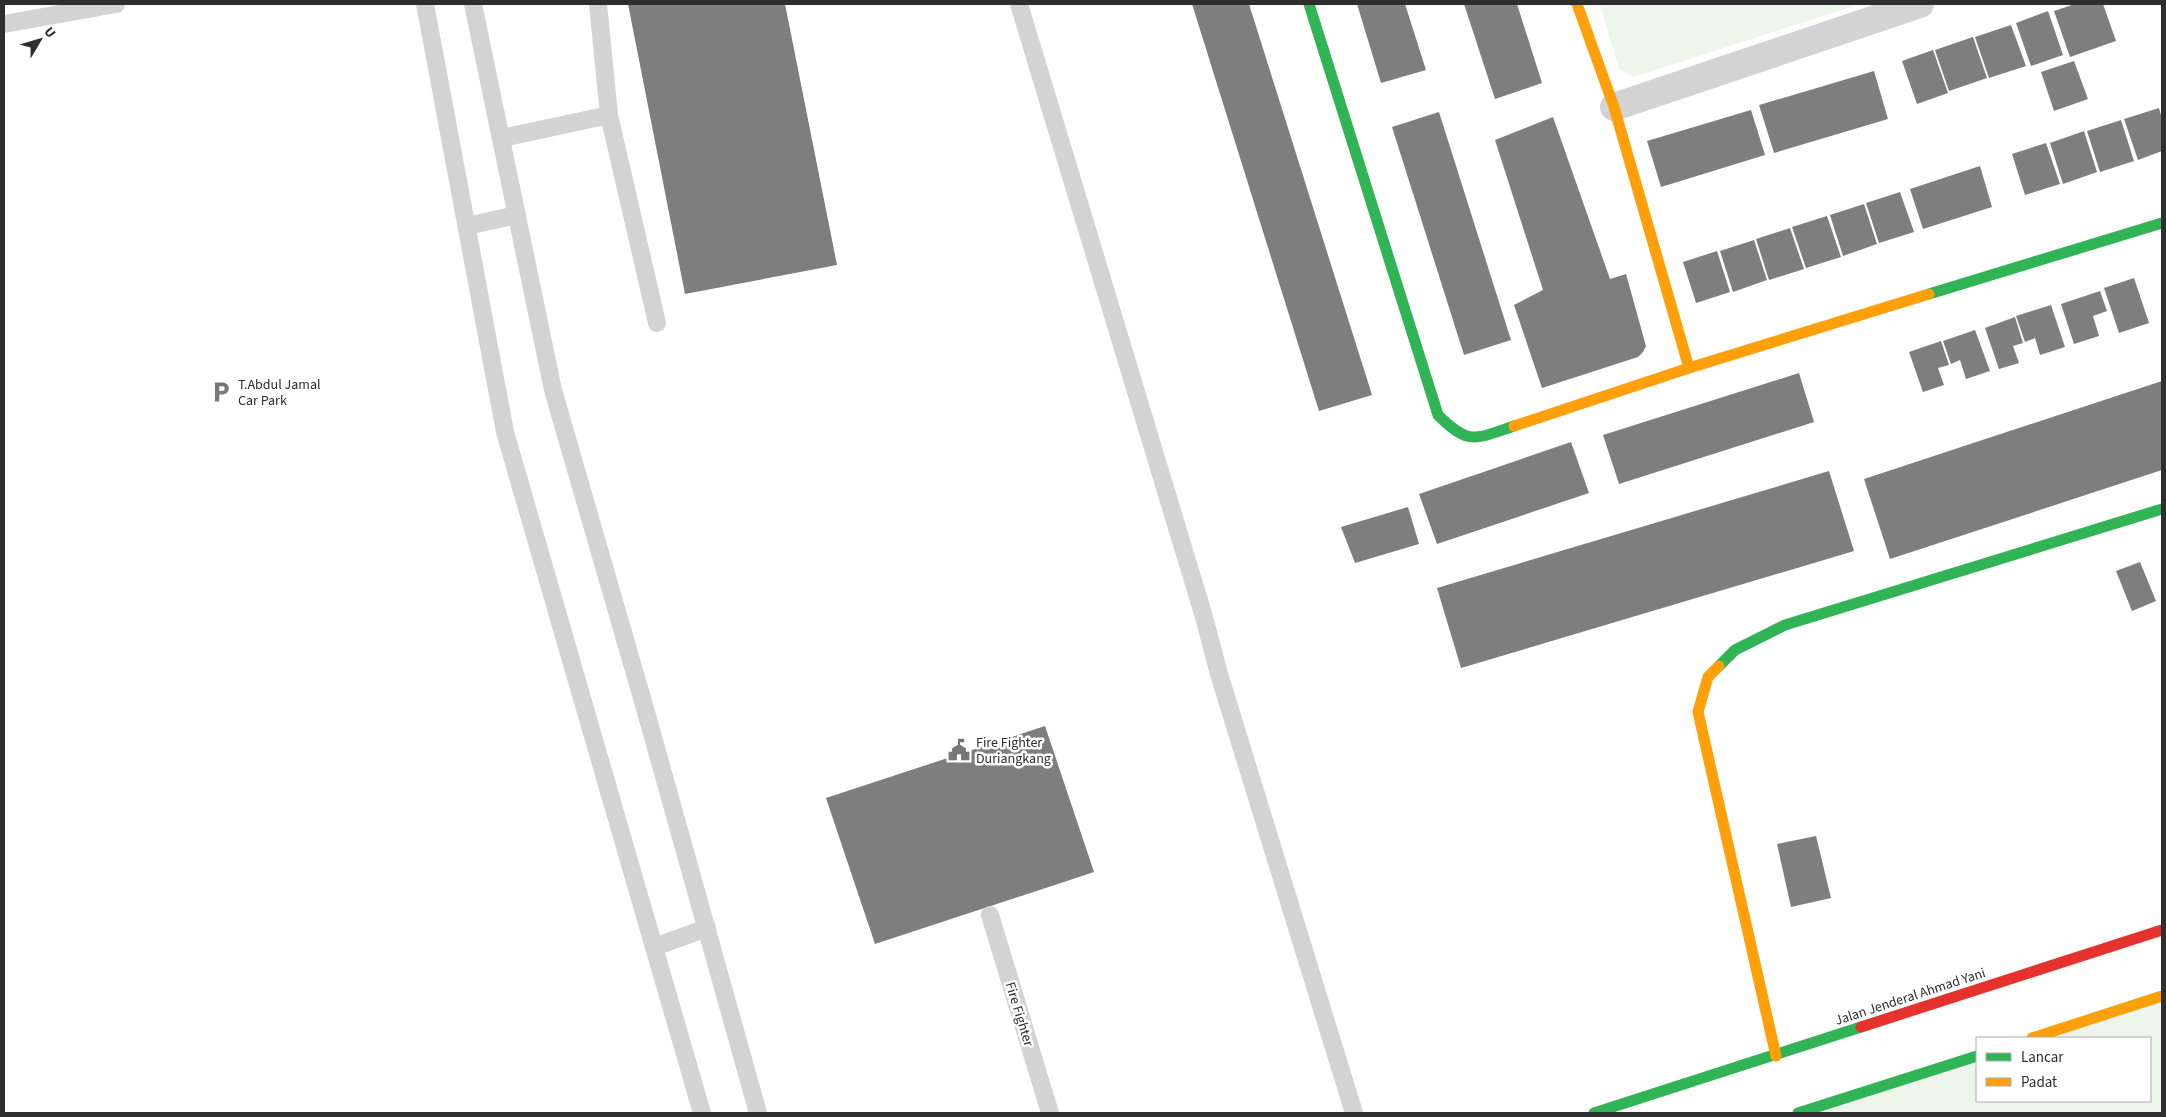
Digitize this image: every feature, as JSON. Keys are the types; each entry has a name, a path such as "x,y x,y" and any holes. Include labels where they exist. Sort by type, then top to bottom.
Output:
{"main road":[{"path":"1309,4 1438,415 1454,431 1476,439 1689,368 2162,224"},
{"path":"1576,4 1614,107 1689,368"},
{"path":"1776,1056 1698,712 1708,677 1735,650 1785,625 2162,509"},
{"name":"Jalan Jenderal Ahmad Yani","path":"1594,1113 1776,1056 2162,930"},
{"path":"2035,1037 2162,996"},
{"path":"1798,1113 1976,1056"}],"street":[{"path":"1614,107 1920,4"}],"lane":[{"path":"4,24 116,4"},
{"path":"426,4 505,432 702,1113"},
{"path":"473,4 553,390 758,1113"},
{"path":"598,4 609,116 657,323"},
{"path":"1019,4 1202,607 1219,674 1354,1113"},
{"path":"502,138 609,116"},
{"path":"467,226 517,215"},
{"name":"Fire Fighter","path":"990,915 1050,1113"},
{"path":"654,946 707,928"}],"shaded area":[{"path":"1600,4 1860,4 1634,77 1619,69"},
{"path":"2162,1000 2162,1113 1816,1113 1976,1061 1976,1102 2151,1102 2151,1037 2049,1037"}],"building":[{"path":"628,4 785,4 837,265 685,294"},
{"path":"1192,4 1249,4 1372,395 1319,411"},
{"path":"1357,4 1405,4 1426,70 1381,83"},
{"path":"1464,4 1517,4 1542,83 1495,99"},
{"path":"2075,4 2103,4 2116,41 2070,57 2054,11"},
{"path":"2048,11 2063,55 2031,66 2016,23"},
{"path":"2011,25 2026,66 1989,78 1975,37"},
{"path":"1973,37 1987,78 1949,91 1935,50"},
{"path":"1933,50 1948,93 1917,104 1902,61"},
{"path":"2074,61 2088,99 2054,111 2041,72"},
{"path":"1874,71 1888,119 1774,153 1759,105"},
{"path":"2159,108 2162,119 2162,151 2138,160 2124,119"},
{"path":"1751,110 1765,155 1661,187 1647,141"},
{"path":"1439,112 1511,340 1464,355 1392,127"},
{"path":"1553,117 1610,279 1626,274 1646,346 1638,357 1542,388 1514,305 1543,290 1495,140"},
{"path":"2121,120 2134,161 2100,172 2087,131"},
{"path":"2084,131 2097,172 2063,184 2050,143"},
{"path":"2046,143 2060,184 2025,195 2012,154"},
{"path":"1980,166 1992,207 1923,229 1910,189"},
{"path":"1900,192 1914,232 1879,243 1866,203"},
{"path":"1864,204 1877,244 1843,256 1830,215"},
{"path":"1827,216 1841,257 1806,268 1792,227"},
{"path":"1790,228 1804,269 1769,280 1756,239"},
{"path":"1754,240 1767,280 1733,292 1720,251"},
{"path":"1717,251 1730,292 1696,303 1683,262"},
{"path":"2134,278 2149,323 2119,333 2104,288"},
{"path":"2100,291 2107,311 2093,316 2099,336 2074,344 2061,304"},
{"path":"2051,305 2065,347 2040,355 2035,338 2025,342 2016,316"},
{"path":"2015,317 2023,343 2013,346 2019,363 1999,369 1985,328"},
{"path":"1975,330 1990,371 1966,379 1960,360 1951,364 1943,341"},
{"path":"1941,341 1949,365 1938,368 1944,385 1923,392 1909,352"},
{"path":"1799,373 1814,422 1619,484 1603,435"},
{"path":"2162,381 2162,470 1890,559 1864,479"},
{"path":"1571,442 1589,493 1437,544 1419,494"},
{"path":"1829,471 1854,551 1461,668 1437,588"},
{"path":"1408,507 1419,544 1355,563 1341,527"},
{"path":"2140,562 2156,601 2132,611 2116,571"},
{"path":"1045,726 1094,872 875,944 826,798"},
{"path":"1816,836 1831,898 1791,907 1777,844"}],"traffic: fast":[{"path":"1309,4 1438,415 1457,432 1465,436 1481,436 1514,426"},
{"path":"1929,294 2162,223"},
{"path":"1719,666 1735,650 1785,625 2162,509"},
{"path":"1594,1113 1861,1027"},
{"path":"1798,1113 1976,1056"}],"traffic: slow":[{"path":"1577,4 1614,107 1689,368"},
{"path":"1514,426 1689,368 1929,294"},
{"path":"1719,666 1708,677 1698,712 1776,1056"},
{"path":"2035,1037 2162,996"}],"traffic: jam":[{"path":"1861,1027 2162,930"}],"place":[{"name":"T.Abdul Jamal Car Park","path":"221,392"},
{"name":"Fire Fighter Duriangkang","path":"959,750"}]}
